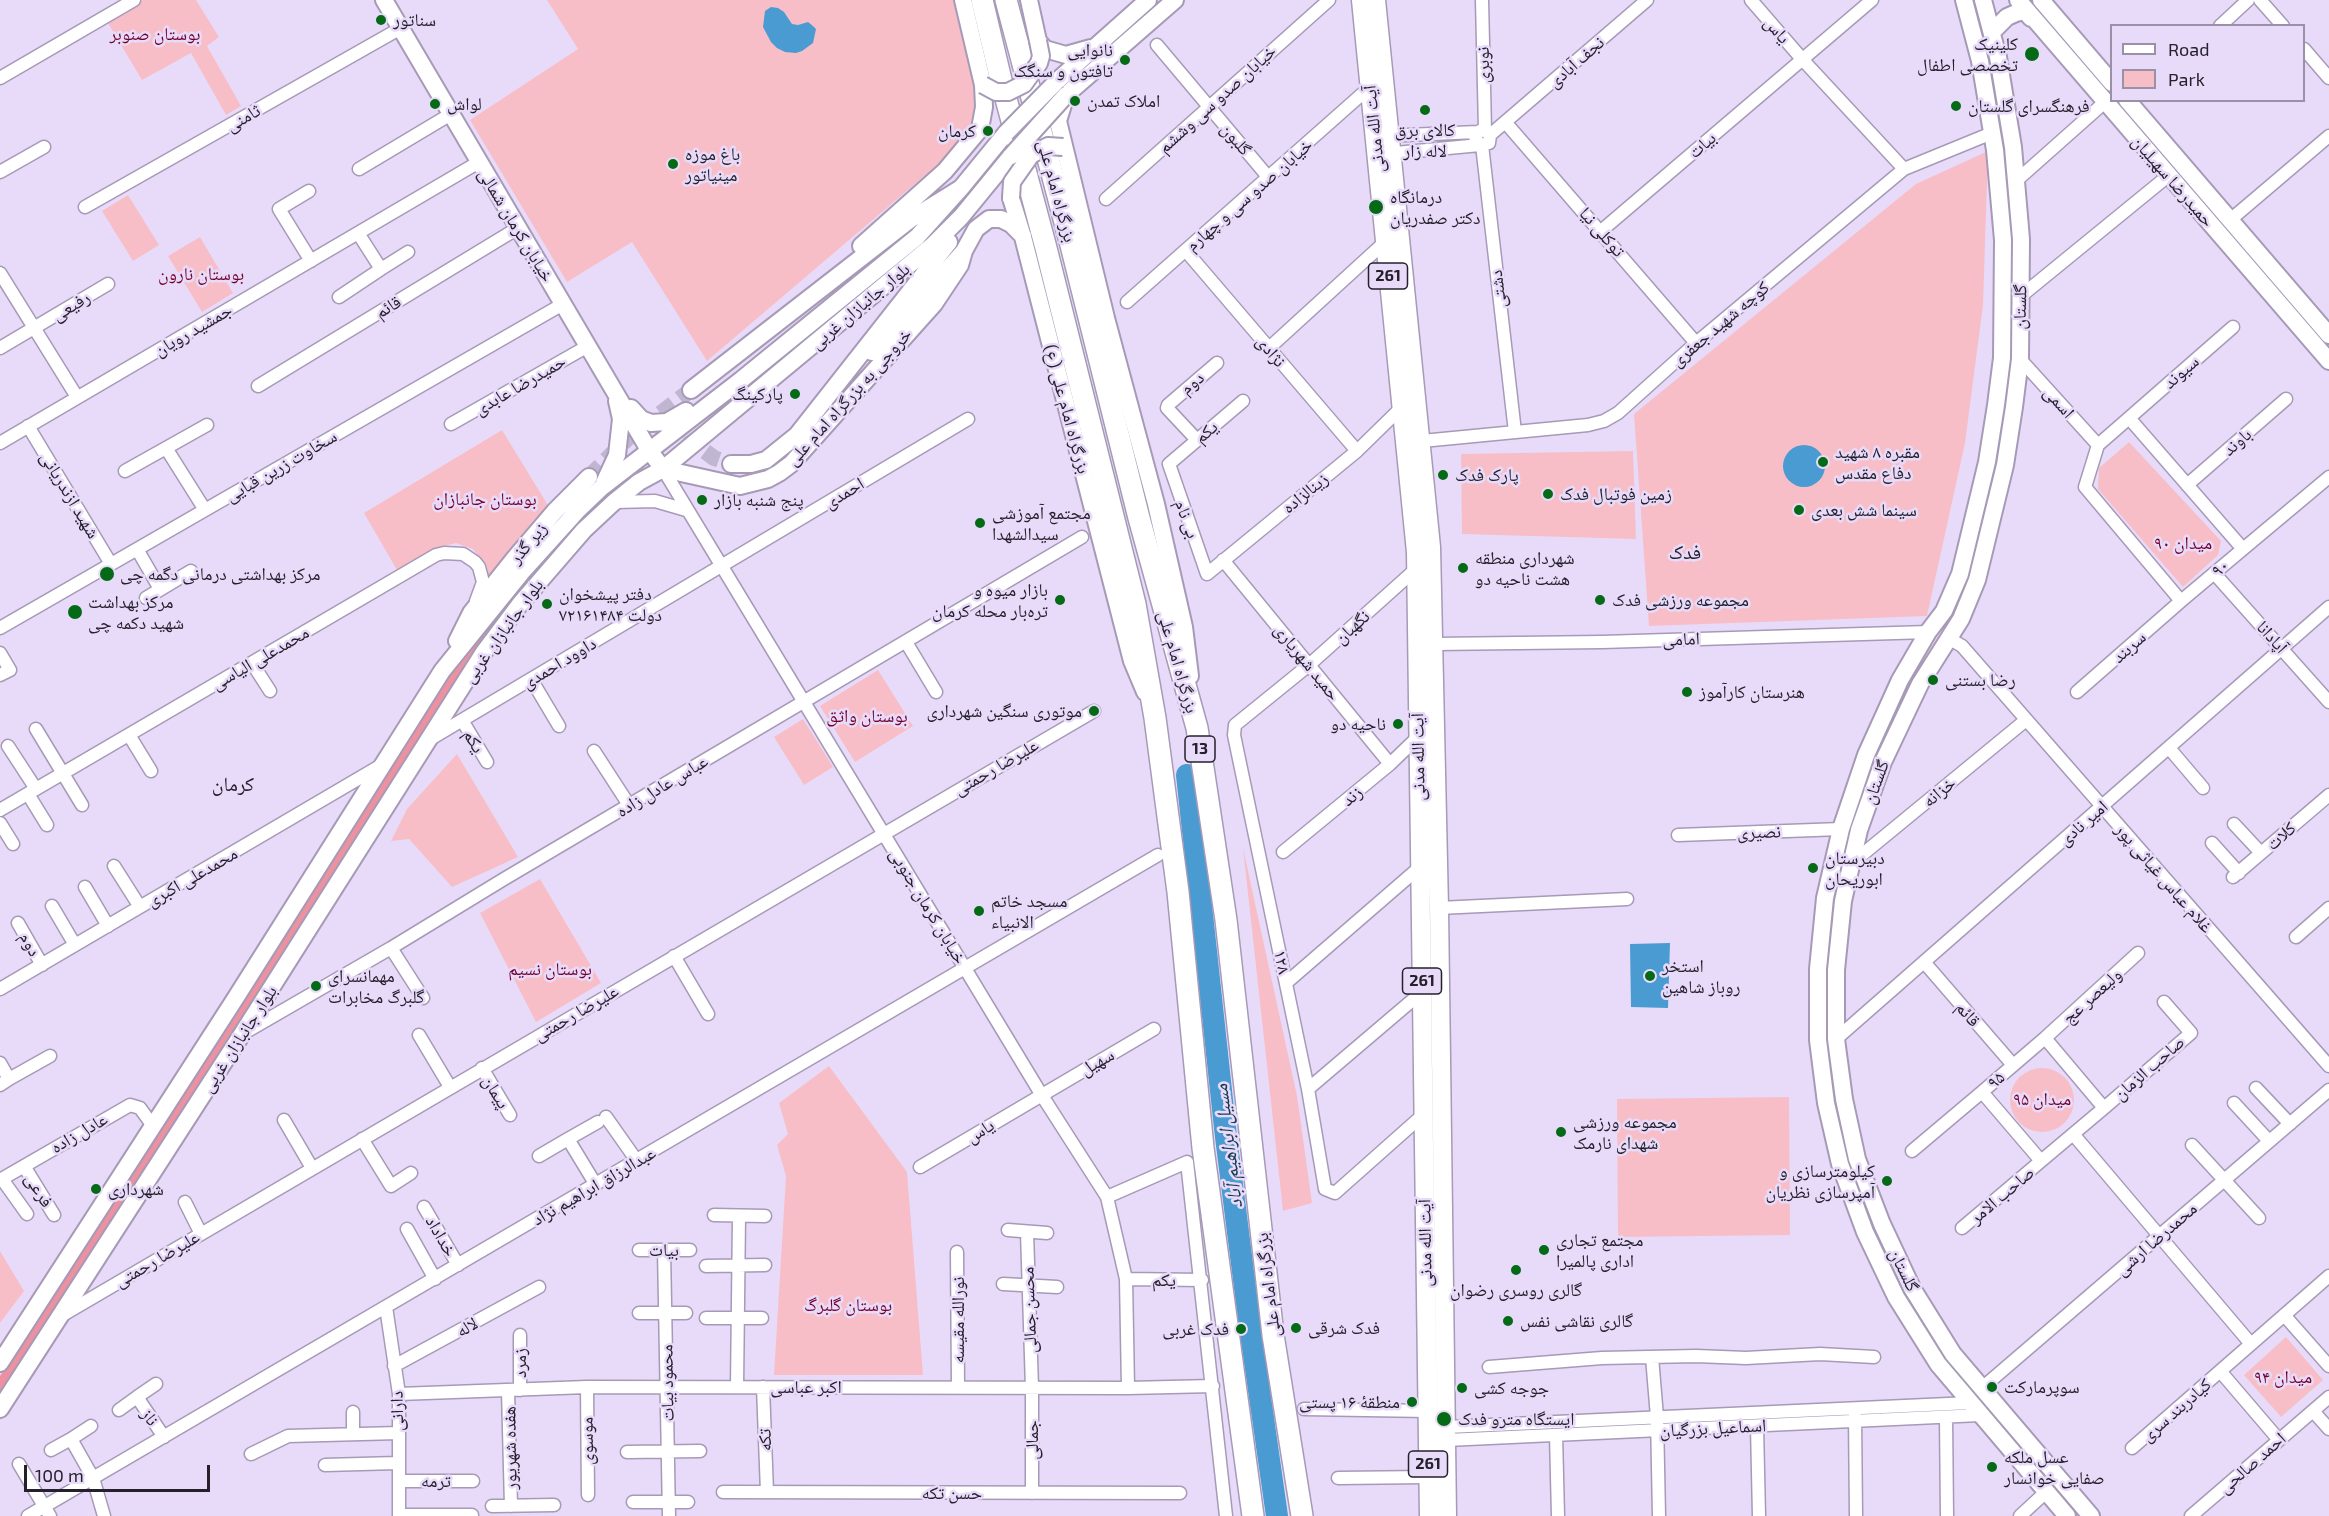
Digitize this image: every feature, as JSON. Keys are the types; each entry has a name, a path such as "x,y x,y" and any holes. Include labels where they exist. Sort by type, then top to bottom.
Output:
{"highway":[{"name":"بزرگراه امام علی","path":"982,0 1135,604 1155,718 1178,892 1203,1148 1252,1516"},
{"name":"بزرگراه امام علی","path":"1006,0 1071,245 1139,518 1197,728 1226,920 1274,1335 1302,1516"}],"main road":[{"name":"خیابان کرمان شمالی","path":"384,0 649,450"},
{"path":"691,390 828,284 850,256 945,171 975,136 982,122 983,84 963,0"},
{"path":"983,84 996,92 1008,92 1024,84 1039,63 1041,56 1029,0"},
{"name":"بلوار جانبازان غربی","path":"0,1409 242,1034 484,652 520,604 584,530 613,502 639,482 663,470 933,245 961,217 1011,156 1095,47 1148,0"},
{"name":"بلوار جانبازان غربی","path":"1,1360 153,1126 441,672 522,572 578,510 595,482 649,450 741,380 917,237 1006,133 1175,0"},
{"name":"آیت الله مدنی","path":"1361,0 1370,87 1383,145 1422,441 1431,547 1418,737 1429,1516"},
{"name":"آیت الله مدنی","path":"1376,0 1385,242 1425,644"},
{"name":"گلستان","path":"1964,0 1980,61 1992,133 2003,240 2002,358 1996,405 1987,462 1960,574 1944,611 1928,632 1900,680 1866,755 1840,829 1825,898 1818,969 1818,1040 1828,1113 1840,1164 1865,1232 1896,1297 1938,1364 2067,1516"},
{"name":"گلستان","path":"1983,0 1992,32 2013,147 2021,239 2020,359 2005,465 1977,580 1950,639 1920,684 1883,762 1859,830 1843,901 1836,969 1836,1039 1844,1099 1857,1159 1882,1224 1912,1288 1953,1353 2091,1516"},
{"name":"حمیدرضا سهیلیان","path":"2018,0 2031,18 2108,99 2118,117 2175,170 2329,361"},
{"path":"2041,0 2110,81"},
{"path":"1992,32 2007,17 2016,13 2025,11 2031,18"},
{"path":"1038,41 1045,49 1059,55 1095,47"},
{"path":"1062,88 1058,121 1063,147 1155,504 1184,627 1197,728"},
{"path":"2118,117 2131,102"},
{"name":"حمیدرضا سهیلیان","path":"2131,102 2175,170"},
{"name":"بزرگراه امام علی (ع)","path":"1063,147 1048,146 1031,156 1012,182 1011,198 1132,661 1155,718"},
{"name":"بلوار جانبازان غربی","path":"828,284 910,219 961,188"},
{"path":"731,464 751,464 766,460 797,435 950,240 961,217"},
{"path":"855,361 875,350 964,250 976,229 989,219 1001,219 1011,224 1023,237"},
{"name":"حمیدرضا سهیلیان","path":"2222,226 2329,335"},
{"name":"خروجی به بزرگراه امام علی","path":"663,470 740,486 761,481 779,473 798,457 934,304 960,265 964,250"},
{"path":"613,389 641,419 651,423 662,423 741,380"},
{"path":"595,482 617,455 621,419 613,389"},
{"name":"خیابان کرمان جنوبی","path":"649,450 663,470"},
{"name":"زیر گذر","path":"441,672 471,613 555,511 595,482"},
{"path":"1928,632 1950,639"},
{"name":"261","path":"1425,644 1439,908 1447,1516"},
{"path":"1975,1409 1982,1389"},
{"path":"1428,1427 1447,1433"}],"street":[{"path":"0,78 134,0"},
{"name":"خیابان صدو سی وششم","path":"1106,199 1329,0"},
{"name":"نوبری","path":"1482,0 1483,137"},
{"name":"نجف آبادی","path":"1483,137 1506,123 1647,0"},
{"name":"یاس","path":"1752,0 1802,59"},
{"name":"بیات","path":"1601,231 1872,0"},
{"path":"2222,24 2248,0"},
{"path":"2260,0 2281,24"},
{"name":"ثامنی","path":"85,207 401,28"},
{"name":"گلبون","path":"1157,45 1269,178"},
{"path":"2305,50 2329,78"},
{"path":"1802,59 1904,169"},
{"name":"خیابان صدو سی و چهارم","path":"1127,302 1370,87"},
{"path":"2016,181 2108,99"},
{"path":"359,169 451,114"},
{"name":"توکلی نیا","path":"1506,123 1696,343"},
{"name":"کوچه شهید جعفری","path":"1422,441 1588,425 1604,421 1618,413 1696,343 1904,169 1992,133"},
{"path":"2222,226 2329,136"},
{"path":"1383,145 1483,137"},
{"path":"1383,145 1483,137"},
{"name":"دشتی","path":"1483,137 1515,432"},
{"path":"0,172 44,147"},
{"name":"جمشید رویان","path":"0,443 479,162"},
{"path":"2020,296 2175,170"},
{"path":"309,191 279,209 311,261"},
{"name":"قائم","path":"258,386 518,228"},
{"path":"358,233 381,269"},
{"path":"1269,348 1385,242"},
{"name":"نژادی","path":"1186,251 1357,450"},
{"path":"339,297 408,252"},
{"path":"0,273 77,397"},
{"name":"رفیعی","path":"0,348 108,284"},
{"name":"سخاوت زرین قبایی","path":"0,628 563,304"},
{"name":"سیوند","path":"2129,418 2233,327"},
{"name":"حمیدرضا عابدی","path":"452,424 588,346"},
{"name":"اسمی","path":"2020,359 2098,445"},
{"name":"دوم","path":"1197,440 1167,408 1217,363"},
{"name":"باوند","path":"2187,485 2286,399"},
{"name":"یکم","path":"1169,464 1243,401"},
{"name":"زینالزاده","path":"1207,574 1357,450 1401,408"},
{"path":"2129,418 2098,445 2085,487 2181,601"},
{"name":"۹۰","path":"2129,418 2243,549 2181,601"},
{"name":"احمدی","path":"721,567 968,419"},
{"path":"125,471 207,425"},
{"name":"شهید ازندریانی","path":"28,426 111,564"},
{"path":"166,448 205,510"},
{"name":"بی نام","path":"1169,464 1207,574"},
{"name":"خیابان کرمان جنوبی","path":"663,470 1041,1094 1107,1197 1126,1279 1128,1388"},
{"path":"2243,549 2329,477"},
{"path":"613,502 655,501 686,510"},
{"name":"عباس عادل زاده","path":"242,1034 391,948 1082,537"},
{"path":"137,549 160,589"},
{"name":"محمدعلی الیاسی","path":"0,810 440,554 463,554 470,557 479,567 483,582 471,613"},
{"name":"حمید شهریاری","path":"1223,560 1390,764"},
{"name":"داوود احمدی","path":"428,740 721,567"},
{"name":"نگهبان","path":"1234,730 1235,725 1309,665 1416,569"},
{"path":"146,598 191,571"},
{"name":"آپادانا","path":"2214,573 2329,702"},
{"name":"سربند","path":"2077,692 2181,601"},
{"name":"امیر نادی","path":"1836,1039 2329,607"},
{"name":"امامی","path":"1425,644 1591,642 1928,632"},
{"name":"غلام عباس غیاثی ‌پور","path":"1950,639 1962,646 2329,1066"},
{"path":"906,642 936,692"},
{"path":"0,653 10,670 0,675"},
{"path":"252,663 270,691"},
{"path":"531,679 559,726"},
{"name":"علیرضا رحمتی","path":"60,1316 883,832 1094,711"},
{"name":"یکم","path":"462,720 487,762"},
{"name":"خزانه","path":"1852,863 2026,720"},
{"path":"36,729 82,805"},
{"name":"۱۲۸","path":"1234,730 1308,1089 1325,1189 1330,1193 1335,1193 1424,1114"},
{"path":"129,735 151,771"},
{"name":"زند","path":"1283,852 1390,764 1418,737"},
{"path":"8,746 47,825"},
{"path":"2169,748 2203,788"},
{"path":"594,751 629,805"},
{"name":"محمدعلی اکبری","path":"0,989 383,764"},
{"name":"کلات","path":"2212,843 2236,875 2329,795"},
{"path":"0,823 13,844"},
{"path":"2234,824 2261,853"},
{"name":"نصیری","path":"1678,834 1840,829"},
{"name":"عبدالرزاق ابراهیم نژاد","path":"28,1516 47,1511 93,1478 1158,855"},
{"path":"114,866 140,907"},
{"path":"1286,983 1420,867"},
{"path":"85,887 108,926"},
{"path":"1439,908 1627,899"},
{"path":"51,906 75,945"},
{"path":"2296,937 2329,908"},
{"name":"دوم","path":"18,923 42,965"},
{"path":"391,948 423,998"},
{"name":"ولیعصر عج","path":"2045,1038 2138,954"},
{"path":"674,956 708,1014"},
{"name":"قائم","path":"1924,962 2013,1065"},
{"path":"1308,1089 1422,992"},
{"name":"صاحب الزمان","path":"2104,1107 2191,1033 2164,1002"},
{"name":"سهیل","path":"1041,1094 1154,1029"},
{"path":"419,1035 450,1087"},
{"path":"2041,1161 2104,1107 2045,1038"},
{"name":"۹۵","path":"2041,1161 1982,1092 2045,1038"},
{"path":"0,1064 5,1082 50,1056"},
{"name":"پیمان","path":"482,1068 510,1115"},
{"path":"2256,1088 2290,1124"},
{"name":"محمدرضا ارشی","path":"1982,1389 2329,1090"},
{"path":"1912,1151 1982,1092"},
{"name":"یاس","path":"920,1167 1041,1094"},
{"path":"2234,1103 2269,1141"},
{"name":"عادل زاده","path":"1,1179 130,1105 140,1108 153,1126"},
{"path":"539,1156 602,1119 637,1161"},
{"path":"284,1120 312,1168"},
{"path":"2073,1134 2251,1344"},
{"path":"362,1139 391,1186 411,1173"},
{"path":"568,1139 596,1185"},
{"path":"2192,1145 2259,1218"},
{"name":"صاحب الامر","path":"1962,1228 2041,1161"},
{"path":"1107,1197 1188,1162 1226,1516"},
{"name":"فرعی","path":"24,1166 54,1215"},
{"path":"1,1179 27,1214"},
{"path":"184,1202 201,1234"},
{"name":"خداداد","path":"424,1208 458,1265"},
{"path":"714,1215 765,1216"},
{"path":"737,1387 739,1216"},
{"path":"407,1229 435,1279"},
{"path":"1008,1230 1047,1233"},
{"name":"محسن جمالی","path":"1027,1232 1032,1388"},
{"name":"بیات","path":"639,1250 690,1250"},
{"name":"محمود بیات","path":"664,1250 669,1516"},
{"name":"نورالله مقیسه","path":"957,1252 958,1388"},
{"path":"705,1266 765,1265"},
{"name":"کیادربند سری","path":"2132,1448 2329,1276"},
{"name":"یکم","path":"1126,1279 1202,1280"},
{"path":"1003,1284 1057,1287"},
{"name":"لاله","path":"394,1366 539,1287"},
{"name":"دارانی","path":"386,1308 399,1394 397,1464 399,1516"},
{"path":"639,1313 686,1312"},
{"path":"2284,1315 2329,1366"},
{"path":"706,1318 762,1318"},
{"name":"زمرد","path":"514,1390 520,1335"},
{"path":"1489,1367 1602,1358 1746,1358 1820,1354 1874,1357"},
{"path":"1652,1357 1657,1424 1659,1516"},
{"path":"2220,1371 2279,1440"},
{"name":"ناز","path":"119,1410 156,1384"},
{"name":"اکبر عباسی","path":"399,1394 586,1387 1128,1388 1213,1386"},
{"name":"موسوی","path":"586,1387 588,1495"},
{"name":"تکه","path":"763,1388 767,1492"},
{"name":"جمالی","path":"1032,1388 1032,1493"},
{"name":"هفده شهریور","path":"511,1506 514,1390"},
{"name":"احمد صالحی","path":"2191,1516 2329,1397"},
{"name":"ناز","path":"137,1398 164,1437"},
{"path":"1304,1409 1428,1427"},
{"name":"اسماعیل بزرگیان","path":"1447,1433 1975,1409"},
{"name":"اسماعیل بزرگیان","path":"1447,1433 1556,1435 1657,1424 1757,1426 1855,1415 1946,1417 1975,1409"},
{"path":"2313,1411 2329,1429"},
{"path":"353,1412 353,1433"},
{"path":"1855,1415 1856,1516"},
{"path":"1946,1417 1947,1516"},
{"path":"51,1450 91,1426"},
{"path":"1757,1426 1759,1516"},
{"path":"251,1454 288,1436 398,1433"},
{"path":"1556,1435 1558,1516"},
{"path":"71,1439 93,1478 104,1516"},
{"path":"627,1452 700,1451"},
{"path":"19,1464 47,1511"},
{"path":"325,1466 397,1464"},
{"path":"1338,1478 1428,1477"},
{"name":"ترمه","path":"399,1481 473,1480"},
{"name":"حسن تکه","path":"723,1492 1180,1494"},
{"path":"2020,1516 2046,1492"},
{"path":"633,1502 688,1502"},
{"name":"هفده شهریور","path":"492,1506 554,1505"},
{"path":"399,1516 472,1515"}],"green space":[{"name":"بوستان صنوبر","path":"143,0 196,0 219,37 207,46 241,106 226,115 191,53 142,80 106,20"},
{"path":"547,0 960,0 977,82 975,116 962,138 943,160 707,361 632,242 567,282 470,120 578,49"},
{"path":"1988,151 1983,305 1965,443 1927,616 1649,626 1634,414 1916,184"},
{"path":"128,195 159,245 133,261 102,211"},
{"name":"بوستان نارون","path":"200,237 233,293 202,312 168,256"},
{"name":"بوستان جانبازان","path":"502,430 549,507 489,578 487,568 473,549 456,543 436,548 397,570 364,513"},
{"name":"میدان ۹۰","path":"2129,442 2221,541 2218,555 2183,587 2098,489 2099,468"},
{"name":"زمین فوتبال فدک","path":"1633,451 1636,539 1462,534 1461,454"},
{"name":"بوستان واثق","path":"878,670 913,726 855,762 820,706"},
{"path":"803,719 833,767 804,785 774,737"},
{"path":"457,754 518,857 452,887 409,839 391,841 407,809"},
{"path":"1243,848 1297,1096 1312,1203 1283,1211"},
{"name":"بوستان نسیم","path":"540,879 601,983 536,1022 480,913"},
{"name":"بوستان گلبرگ","path":"829,1066 907,1172 923,1375 774,1375 786,1176 777,1145 788,1134 779,1103"},
{"name":"میدان ۹۵","path":"2036,1068 2048,1068 2065,1077 2072,1088 2074,1100 2072,1112 2065,1123 2048,1132 2036,1132 2024,1127 2015,1118 2010,1106 2010,1094 2015,1082 2024,1073"},
{"path":"1789,1097 1790,1235 1618,1237 1617,1099"},
{"path":"0,1251 24,1291 0,1323"},
{"name":"میدان ۹۴","path":"2286,1337 2323,1380 2281,1417 2244,1375"}],"shaded area":[{"path":"626,474 631,478 500,625 442,701 125,1201 0,1392 0,1376 118,1196 433,696 552,548"}],"water":[{"path":"771,7 784,12 792,24 808,22 813,26 816,29 813,43 796,53 785,52 777,48 763,27 765,11"},
{"path":"1804,445 1812,446 1819,451 1824,458 1824,474 1819,481 1812,486 1804,487 1796,486 1789,481 1784,474 1783,466 1784,458 1789,451 1796,446"},
{"name":"استخر روباز شاهین","path":"1670,943 1668,1008 1631,1007 1630,944"}],"waterway":[{"name":"مسیل ابراهیم آباد","path":"1187,775 1226,1137 1277,1516"}],"tunnel":[{"path":"589,477 627,439 691,390"},
{"path":"686,411 686,429 698,446 714,458 731,464"}],"place":[{"name":"سناتور","path":"381,20"},
{"name":"کلینیک تخصصی اطفال","path":"2032,54"},
{"name":"نانوایی تافتون و سنگک","path":"1125,60"},
{"name":"املاک تمدن","path":"1075,101"},
{"name":"لواش","path":"435,104"},
{"name":"فرهنگسرای گلستان","path":"1956,106"},
{"name":"کالای برق لاله زار","path":"1425,110"},
{"name":"کرمان","path":"988,131"},
{"name":"باغ موزه مینیاتور","path":"673,164"},
{"name":"درمانگاه دکتر صفدریان","path":"1376,207"},
{"name":"پارکینگ","path":"795,394"},
{"name":"مقبره ۸ شهید دفاع مقدس","path":"1823,462"},
{"name":"پارک فدک","path":"1443,475"},
{"name":"زمین فوتبال فدک","path":"1548,494"},
{"name":"پنج شنبه بازار","path":"702,500"},
{"name":"سینما شش بعدی","path":"1799,510"},
{"name":"مجتمع آموزشی سیدالشهدا","path":"980,523"},
{"name":"شهرداری منطقه هشت ناحیه دو","path":"1463,568"},
{"name":"مرکز بهداشتی درمانی دگمه چی","path":"107,574"},
{"name":"بازار میوه و تره‌بار محله کرمان","path":"1060,600"},
{"name":"مجموعه ورزشی فدک","path":"1600,600"},
{"name":"دفتر پیشخوان دولت ۷۲۱۶۱۴۸۴","path":"547,604"},
{"name":"مرکز بهداشت شهید دکمه چی","path":"75,612"},
{"name":"رضا بستنی","path":"1933,680"},
{"name":"هنرستان کارآموز","path":"1687,692"},
{"name":"موتوری سنگین شهرداری","path":"1094,711"},
{"name":"ناحیه دو","path":"1398,724"},
{"name":"دبیرستان ابوریحان","path":"1813,868"},
{"name":"مسجد خاتم الانبیاء","path":"979,911"},
{"name":"استخر روباز شاهین","path":"1650,976"},
{"name":"مهمانسرای گلبرگ مخابرات","path":"316,986"},
{"name":"مجموعه ورزشی شهدای نارمک","path":"1561,1132"},
{"name":"کیلومترسازی و آمپرسازی نظریان","path":"1887,1181"},
{"name":"شهرداری","path":"96,1189"},
{"name":"مجتمع تجاری اداری پالمیرا","path":"1544,1250"},
{"name":"گالری روسری رضوان","path":"1516,1270"},
{"name":"گالری نقاشی نفس","path":"1508,1321"},
{"name":"فدک شرقی","path":"1296,1328"},
{"name":"فدک غربی","path":"1241,1329"},
{"name":"سوپرمارکت","path":"1992,1387"},
{"name":"جوجه کشی","path":"1462,1388"},
{"name":"منطقهٔ ۱۶ پستی","path":"1412,1402"},
{"name":"ایستگاه مترو فدک","path":"1444,1419"},
{"name":"عسل ملکه صفایی خوانسار","path":"1992,1467"}],"district":[{"name":"فدک","path":"1685,552"},
{"name":"کرمان","path":"233,784"}]}
